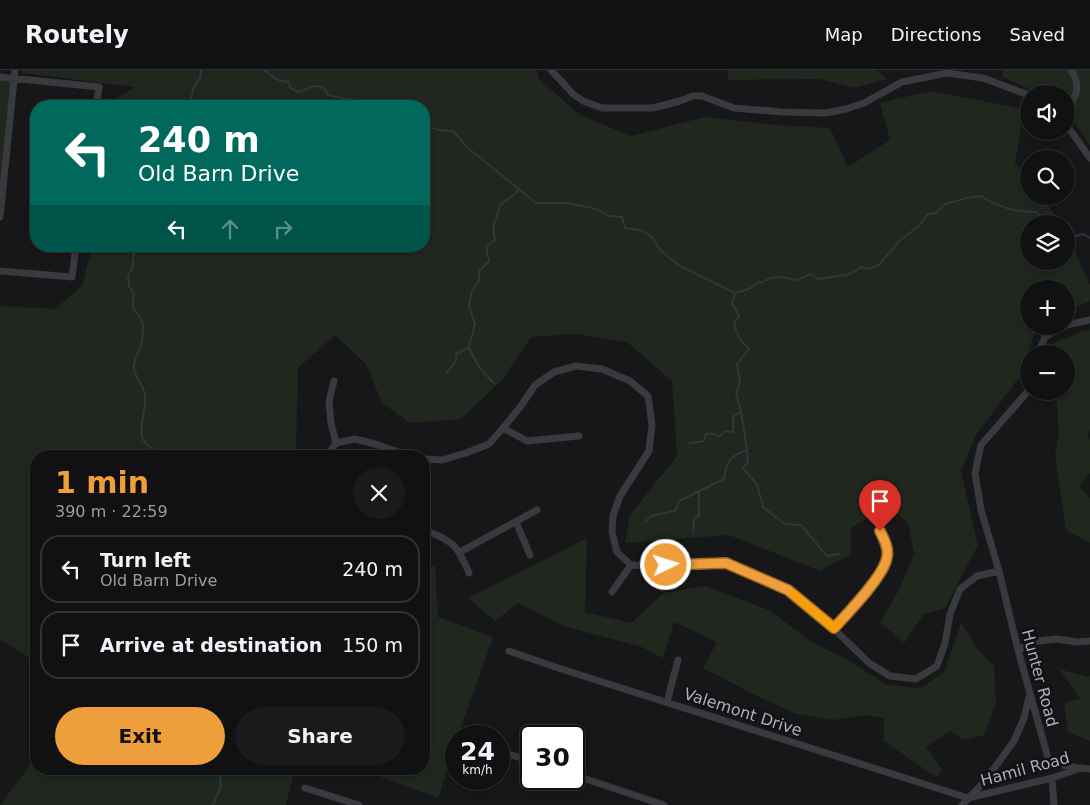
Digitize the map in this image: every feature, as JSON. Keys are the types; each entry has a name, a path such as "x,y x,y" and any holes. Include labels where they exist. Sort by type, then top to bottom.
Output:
{"street":[{"path":"0,218 15,70"},
{"path":"551,70 573,94 583,101 602,108 653,108 693,96 702,96 734,108 826,113 864,103 902,82 957,72 983,78 1020,92"},
{"path":"1071,70 1077,84 1075,98"},
{"path":"0,77 99,87 97,100"},
{"path":"1075,137 1090,158"},
{"path":"0,271 72,277 75,252"},
{"path":"1075,324 1090,320"},
{"path":"1042,345 1045,338 1050,335"},
{"path":"430,459 442,460 488,444 521,406 534,385 554,372 576,366 602,369 630,380 648,396 652,425 649,451 620,496 613,516 612,532 616,552 631,565 726,563 788,590 834,628 870,663 890,676 916,679 937,666 946,643 950,614 960,589 977,576 999,571"},
{"path":"334,381 329,401 331,424 336,443"},
{"name":"Hunter Road","path":"1020,400 981,445 975,473 981,510 999,571 1029,694 1048,758 1058,764 1081,768"},
{"path":"503,428 527,441 579,436"},
{"path":"331,450 336,443 355,439 392,450"},
{"path":"460,552 537,510"},
{"path":"516,522 530,556"},
{"path":"834,628 866,593 880,573 888,557 886,540 880,531"},
{"path":"430,532 446,539 460,552 470,573"},
{"path":"612,592 631,565"},
{"path":"1018,650 1037,641 1057,639 1077,642 1090,641"},
{"name":"Valemont Drive","path":"509,651 968,798"},
{"path":"667,702 678,660"},
{"name":"Hamil Road","path":"962,805 985,781 1014,741 1024,718 1029,694"},
{"name":"Hamil Road","path":"968,798 1052,778 1081,768 1090,769"},
{"path":"1052,778 1054,805"},
{"path":"585,779 664,805"},
{"path":"306,788 359,805"}],"shaded area":[{"path":"22,70 537,70 539,79 580,115 631,136 705,117 776,125 830,128 848,167 890,140 880,103 931,91 1020,108 1020,133 1015,163 1020,169 1020,205 1048,205 1055,215 1020,215 1020,270 1075,270 1075,251 1090,285 1090,301 1075,308 1075,280 1020,280 1020,335 1034,335 1031,345 1020,345 1020,376 976,435 961,471 978,545 945,608 924,614 904,643 880,622 899,590 914,554 908,523 888,506 851,528 851,554 820,571 729,535 625,543 630,515 677,456 672,381 627,342 575,334 531,337 502,380 461,419 410,423 382,403 366,364 335,335 298,368 296,450 30,450 30,659 0,639 0,306 55,309 82,286 90,252 430,252 430,100 116,100 135,87 22,73"},
{"path":"729,70 877,70 887,79 854,88 820,79 727,80"},
{"path":"1002,70 1090,70 1090,146 1075,123 1075,85 1020,85 1003,77"},
{"path":"0,77 14,79 0,196"},
{"path":"1090,330 1090,431 1087,434 1090,440 1090,473 1079,486 1090,498 1090,543 1066,530 1055,455 1059,434 1056,400 1075,400 1075,345 1053,345 1083,331"},
{"path":"587,538 585,612 631,623 664,593 705,586 769,610 813,643 848,660 887,685 921,688 944,672 961,623 980,652 994,666 996,703 984,735 964,740 950,731 926,747 942,769 937,778 884,741 884,718 866,715 833,720 796,714 703,668 717,642 674,622 663,658 642,647 563,626 518,603 495,621 468,598"},
{"path":"430,565 435,566 438,617 493,637 462,725 445,725 445,777 438,798 375,775 430,775"},
{"path":"1059,669 1090,676 1090,741 1068,732 1064,703 1080,698"},
{"path":"30,765 30,775 294,775 286,805 0,805"}],"waterway":[{"path":"191,100 193,89 200,78 201,70"},
{"path":"264,70 278,80 289,82 290,88 299,92 313,86 323,87 328,95 356,100"},
{"path":"430,127 453,131 468,148 536,203 567,203 597,209 609,216 622,217 625,228 641,230 652,237 660,250 680,266 735,293 749,289 757,283 770,278 780,277 797,280 810,274 818,279 846,275 860,267 868,269 879,265 899,241 919,226 928,214 936,213 945,204 967,198 981,196 994,204 1021,211 1036,212 1039,215"},
{"path":"447,372 456,361 456,354 469,347 475,324 469,306 472,291 479,280 479,271 489,261 486,246 495,240 493,227 501,204 518,190"},
{"path":"1075,235 1083,234 1090,238"},
{"path":"134,252 133,265 128,277 129,286 134,294 134,309 143,323 142,341 134,367 145,395 141,427 142,437 146,444 154,450"},
{"path":"646,521 651,516 675,511 679,501 724,479 730,460 737,454 747,450 736,393 740,383 737,364 749,349 739,338 734,324 739,316 732,303 735,293"},
{"path":"469,347 479,367 494,383"},
{"path":"690,443 704,441 706,434 715,434 719,437 725,431 733,432 733,417 740,412"},
{"path":"747,451 748,461 743,468 757,484 763,507 785,524 801,525 827,556 839,554"},
{"path":"693,533 694,519 699,515 699,491"},
{"path":"213,805 221,786 220,775"}],"slow traffic":[{"path":"793,594 834,628 839,623"}],"route":[{"path":"666,565 726,563 788,590 834,628 866,593 880,573 888,557 886,540 880,531"}]}
